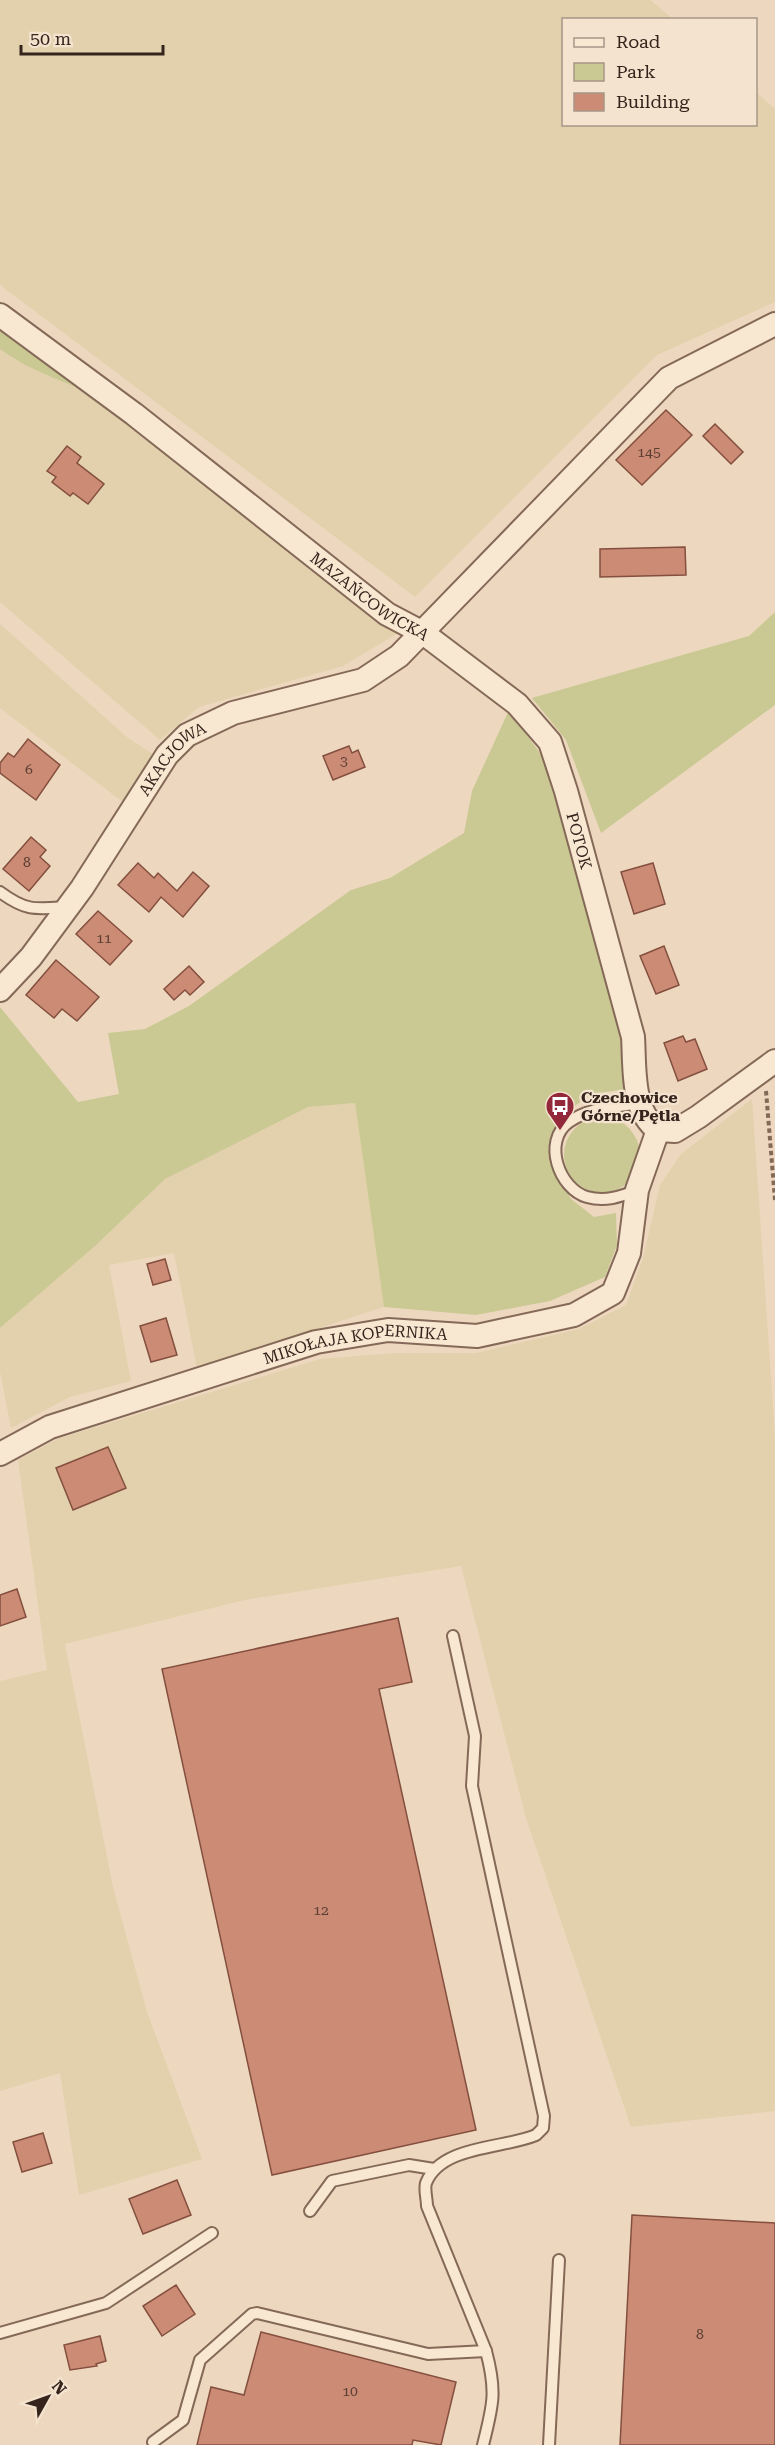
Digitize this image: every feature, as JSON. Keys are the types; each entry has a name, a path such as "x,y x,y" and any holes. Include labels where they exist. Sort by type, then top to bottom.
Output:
{"street":[{"name":"MAZAŃCOWICKA","path":"0,315 134,414 387,614 423,633 669,378 775,324"},
{"name":"AKACJOWA","path":"0,990 31,957 68,906 167,755 187,735 233,713 363,680 399,656 423,633"},
{"name":"POTOK","path":"423,633 518,704 550,742 566,791 633,1037 635,1079 640,1103"},
{"path":"640,1103 643,1116 658,1130 675,1131 770,1065"},
{"path":"637,1190 658,1130"},
{"name":"MIKOŁAJA KOPERNIKA","path":"0,1454 50,1427 316,1342 388,1330 477,1336 574,1315 613,1293 629,1253 637,1190"}],"lane":[{"path":"0,892 14,902 33,910 68,906"},
{"path":"637,1190 609,1199 585,1196 574,1189 563,1175 555,1158 560,1131 568,1122 592,1110 640,1103"},
{"path":"453,1636 475,1736 472,1786 544,2116 543,2128 537,2135 450,2157 434,2169 425,2185 427,2206 486,2351 494,2391 483,2445"},
{"path":"310,2211 332,2181 409,2165 434,2169"},
{"path":"0,2333 106,2303 212,2233"},
{"path":"549,2445 559,2260"},
{"path":"153,2442 183,2420 200,2360 252,2314 257,2313 428,2354 486,2351"}],"path":[{"path":"770,1065 775,1200"}],"shaded area":[{"path":"0,0 650,0 672,18 562,18 562,126 757,126 757,93 775,109 775,302 657,355 415,597 0,285"},
{"path":"0,349 12,358 80,389 398,633 343,666 199,707 160,740 0,602"},
{"path":"0,624 128,738 153,754 124,803 0,708"},
{"path":"752,1099 775,1435 775,2111 631,2127 526,1818 461,1566 245,1600 65,1644 113,1887 147,2012 202,2159 79,2195 60,2073 0,2091 0,1681 47,1670 18,1460 60,1438 320,1359 395,1353 476,1353 579,1329 626,1305 643,1258 660,1185 681,1154"},
{"path":"355,1103 384,1307 197,1368 174,1253 109,1265 131,1381 70,1397 11,1428 0,1372 0,1328 95,1246 165,1179 308,1107"}],"green space":[{"path":"0,329 80,389 28,366 0,349"},
{"path":"775,612 775,705 601,833 566,740 532,698 749,636"},
{"path":"509,710 542,756 613,989 627,1089 591,1094 556,1120 550,1160 571,1199 594,1217 616,1213 617,1245 605,1277 550,1301 476,1315 384,1307 355,1103 308,1107 165,1179 95,1246 0,1328 0,1007 78,1102 119,1094 108,1033 145,1029 189,1006 351,890 390,878 464,833 472,791"},
{"path":"602,1117 616,1120 629,1128 637,1141 640,1155 637,1169 629,1182 616,1190 602,1193 588,1190 575,1182 567,1169 564,1155 567,1141 575,1128 588,1120"}],"building":[{"path":"666,410 692,435 642,485 616,460"},
{"path":"715,424 743,452 731,464 703,436"},
{"path":"67,446 81,457 77,463 104,484 88,504 73,493 70,496 52,482 56,477 47,471"},
{"path":"685,547 686,575 600,577 600,549"},
{"path":"28,739 60,765 36,800 0,773 0,763 8,753 14,757"},
{"path":"349,746 352,753 358,750 365,767 333,780 323,756"},
{"path":"31,837 46,850 40,857 50,866 29,891 3,869"},
{"path":"138,863 154,878 158,873 177,891 193,872 209,886 183,917 161,897 149,912 118,885"},
{"path":"653,863 665,904 634,914 621,872"},
{"path":"98,911 132,941 110,965 76,934"},
{"path":"664,946 679,985 656,994 640,956"},
{"path":"56,960 99,997 77,1021 62,1009 54,1018 26,995"},
{"path":"189,966 204,982 190,995 185,990 174,1000 164,989"},
{"path":"683,1036 686,1042 695,1039 707,1069 678,1081 664,1043"},
{"path":"165,1259 171,1280 153,1285 147,1264"},
{"path":"166,1318 177,1355 151,1362 140,1326"},
{"path":"108,1447 126,1488 73,1510 56,1468"},
{"path":"17,1589 26,1617 0,1626 0,1595"},
{"path":"398,1618 412,1682 379,1689 476,2130 272,2175 162,1669"},
{"path":"43,2133 52,2163 22,2172 13,2142"},
{"path":"177,2180 191,2215 143,2234 129,2199"},
{"path":"632,2215 775,2223 775,2445 620,2445"},
{"path":"176,2285 195,2314 162,2336 143,2306"},
{"path":"261,2332 456,2382 441,2445 413,2440 412,2445 197,2445 211,2387 244,2395"},
{"path":"100,2336 106,2361 96,2364 97,2366 70,2370 64,2345"}],"place":[{"name":"Czechowice Górne/Pętla","path":"560,1132"}]}
